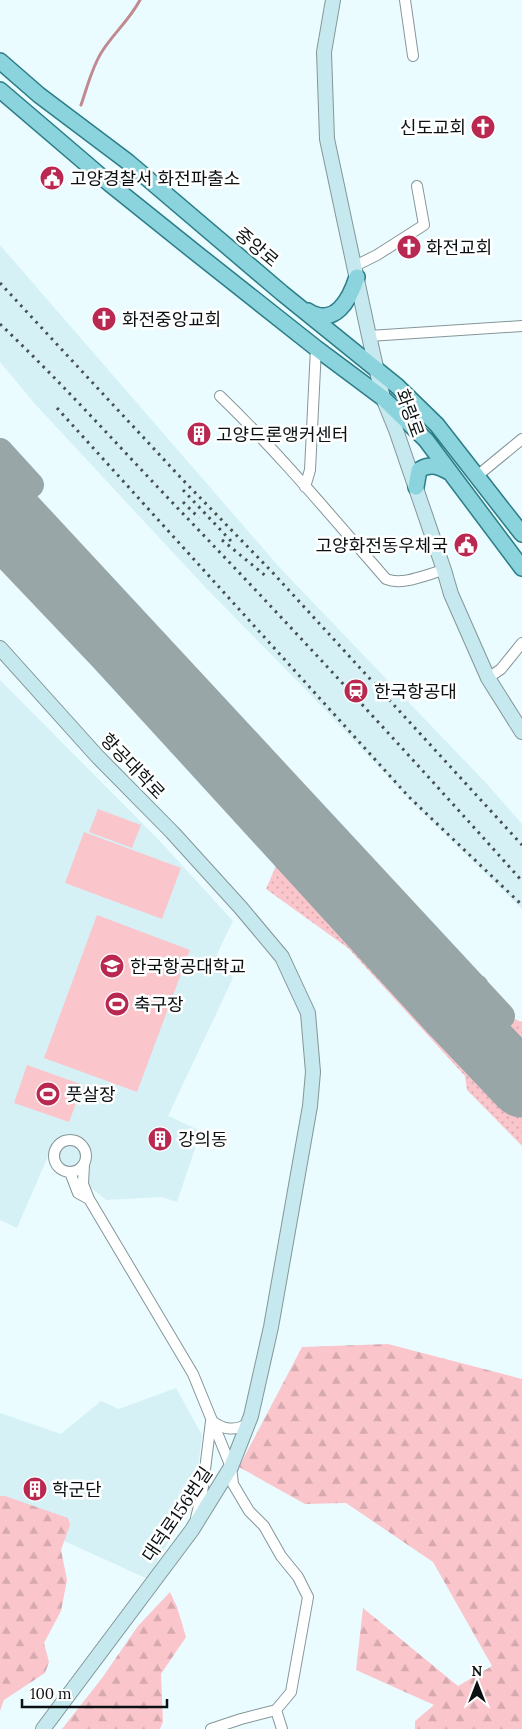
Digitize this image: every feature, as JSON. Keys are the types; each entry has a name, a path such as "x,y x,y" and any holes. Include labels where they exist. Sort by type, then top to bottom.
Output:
{"main road":[{"name":"중앙로","path":"0,61 39,95 128,162 376,368 438,425 522,534"},
{"path":"0,90 110,184 316,348 383,398 426,440 522,568"},
{"path":"298,305 314,315 334,313 345,305 356,272"},
{"path":"416,487 419,470 425,466 432,465 449,472"}],"street":[{"name":"화랑로","path":"333,0 324,52 328,139 383,398 416,487 451,594 488,678 522,732"},
{"path":"405,0 413,56"},
{"path":"356,272 377,255 424,224 417,186"},
{"path":"369,336 522,326"},
{"path":"305,487 310,470 316,348"},
{"path":"220,396 246,421 386,579 402,581 444,570"},
{"path":"477,476 522,439"},
{"path":"488,678 501,670 522,643"},
{"name":"항공대학로","path":"0,648 97,756 172,832 241,908 282,957 308,1013 313,1072 310,1106 271,1328 251,1416 230,1467"},
{"path":"84,1164 80,1169 70,1172 59,1169 54,1160 55,1149 62,1142 72,1140 82,1145 86,1154 83,1184 89,1199"},
{"path":"70,1172 78,1193 89,1199"},
{"name":"대덕로156번길","path":"43,1729 195,1525 230,1467 193,1374 89,1199"},
{"path":"212,1420 219,1426 228,1429 238,1429 248,1424"},
{"path":"195,1525 202,1494 212,1420"},
{"path":"212,1729 276,1710 291,1692 308,1597 298,1577 281,1556 264,1526 249,1510 234,1484 230,1467"},
{"path":"276,1710 282,1729"}],"shaded area":[{"path":"0,245 281,569 487,784 522,824 522,909 415,805 205,587 35,404 0,362"},
{"name":"한국항공대학교","path":"0,680 158,839 233,921 217,954 233,978 168,1116 201,1131 177,1202 162,1197 106,1200 49,1154 17,1228 0,1220"},
{"path":"176,1388 202,1435 195,1493 148,1579 0,1512 0,1413 61,1434 101,1401 119,1409"}],"green space":[{"path":"98,809 141,825 132,848 89,832"},
{"path":"84,832 181,868 162,919 65,883"},
{"path":"287,853 522,1108 522,1146 467,1090 465,1076 348,948 266,889 278,861"},
{"name":"축구장","path":"97,915 190,950 137,1092 44,1058"},
{"path":"491,1015 501,1026 512,1018 522,1022 522,1068 480,1022"},
{"name":"풋살장","path":"27,1065 83,1085 69,1122 14,1103"},
{"path":"388,1344 522,1379 522,1729 415,1729 415,1721 434,1705 356,1670 363,1608 458,1686 492,1666 433,1562 346,1503 305,1504 239,1467 302,1347"},
{"path":"0,1496 5,1496 68,1518 70,1525 61,1550 67,1580 61,1611 44,1643 49,1662 45,1673 4,1700 0,1711"},
{"path":"170,1592 177,1607 186,1637 161,1674 163,1722 160,1729 62,1729 102,1678 138,1626"}],"waterway":[{"path":"81,105 99,56 140,0"}],"taxiway":[{"path":"0,451 31,485"},
{"path":"0,475 502,1016"},
{"path":"276,818 298,797"},
{"path":"471,1030 467,1018 476,999 476,987"}],"runway":[{"path":"0,522 117,645 449,1008 522,1085"}],"railway":[{"path":"0,283 182,479 274,574 522,845"},
{"path":"0,324 64,388 258,592 522,881"},
{"path":"57,408 409,797 522,905"},
{"path":"183,490 231,541"},
{"path":"183,502 199,518"},
{"path":"222,540 267,577"}],"place":[{"name":"신도교회","path":"483,127"},
{"name":"고양경찰서 화전파출소","path":"52,178"},
{"name":"화전교회","path":"409,247"},
{"name":"화전중앙교회","path":"104,319"},
{"name":"고양드론앵커센터","path":"199,434"},
{"name":"고양화전동우체국","path":"466,545"},
{"name":"한국항공대","path":"356,691"},
{"name":"한국항공대학교","path":"112,966"},
{"name":"축구장","path":"117,1004"},
{"name":"풋살장","path":"48,1094"},
{"name":"강의동","path":"160,1139"},
{"name":"학군단","path":"35,1489"}]}
